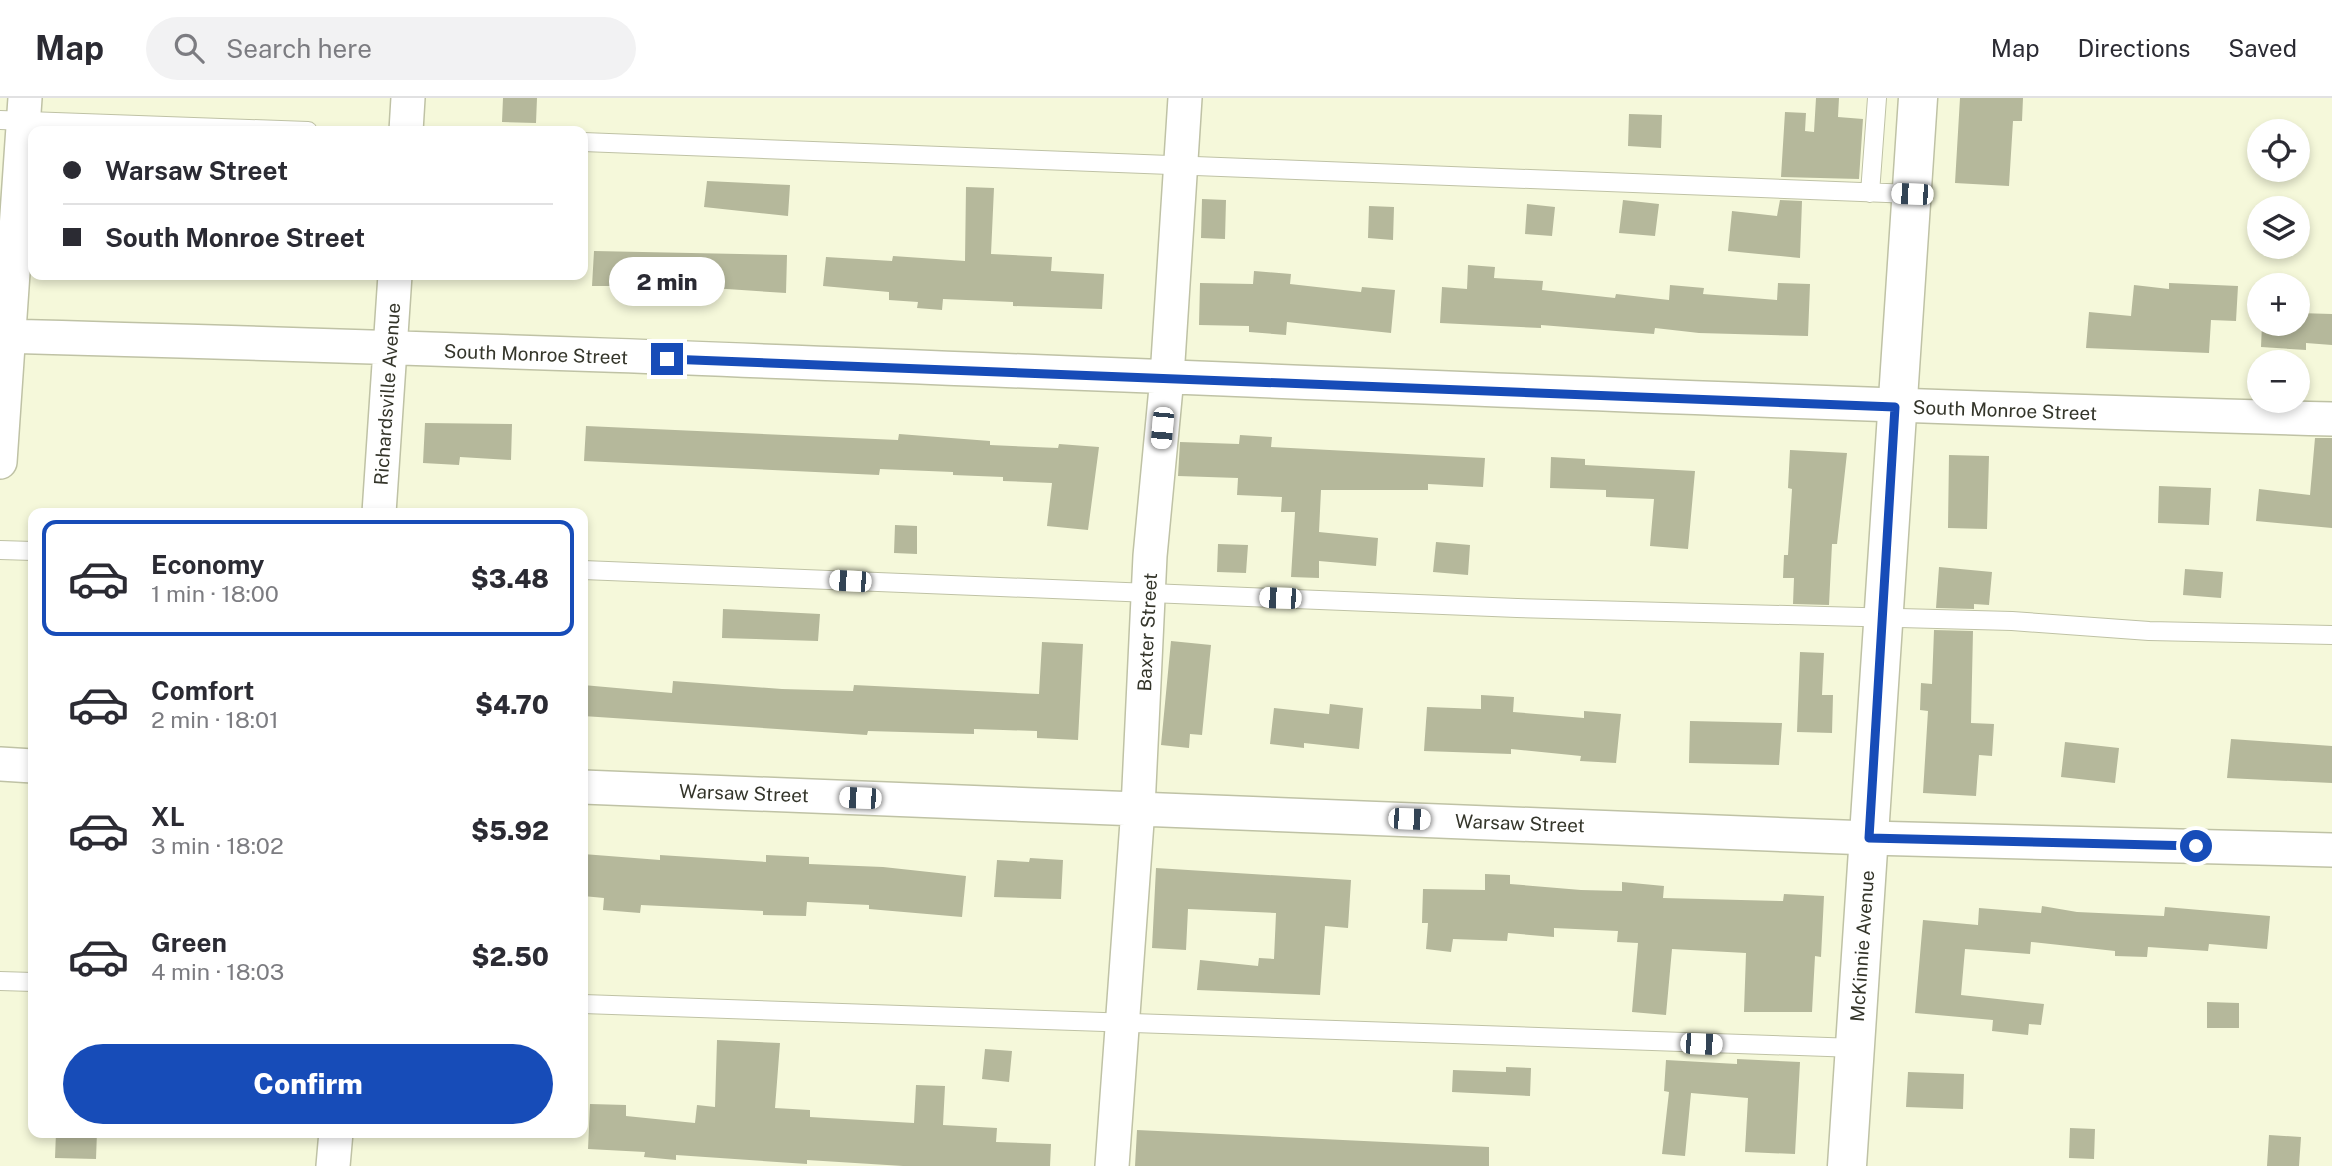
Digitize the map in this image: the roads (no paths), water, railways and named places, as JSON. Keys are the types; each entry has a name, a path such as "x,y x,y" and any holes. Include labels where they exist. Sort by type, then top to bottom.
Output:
{"street":[{"path":"405,126 408,98"},
{"name":"Baxter Street","path":"1112,1166 1138,808 1148,593 1167,377 1185,98"},
{"name":"McKinnie Avenue","path":"1847,1166 1895,407 1918,98"},
{"path":"0,462 16,113"},
{"name":"Richardsville Avenue","path":"379,508 395,280"},
{"name":"South Monroe Street","path":"4,336 1167,377 1895,407 2332,419"},
{"path":"0,764 28,766"},
{"name":"Warsaw Street","path":"588,787 1869,838 2332,850"},
{"path":"333,1166 335,1138"}],"lane":[{"path":"1870,193 1877,98"},
{"path":"16,113 227,126"},
{"path":"588,142 1912,194"},
{"path":"0,550 28,551"},
{"path":"588,570 1148,593 2012,621 2149,631 2332,635"},
{"path":"0,981 28,982"},
{"path":"588,1004 1122,1025 1856,1048"}]}
